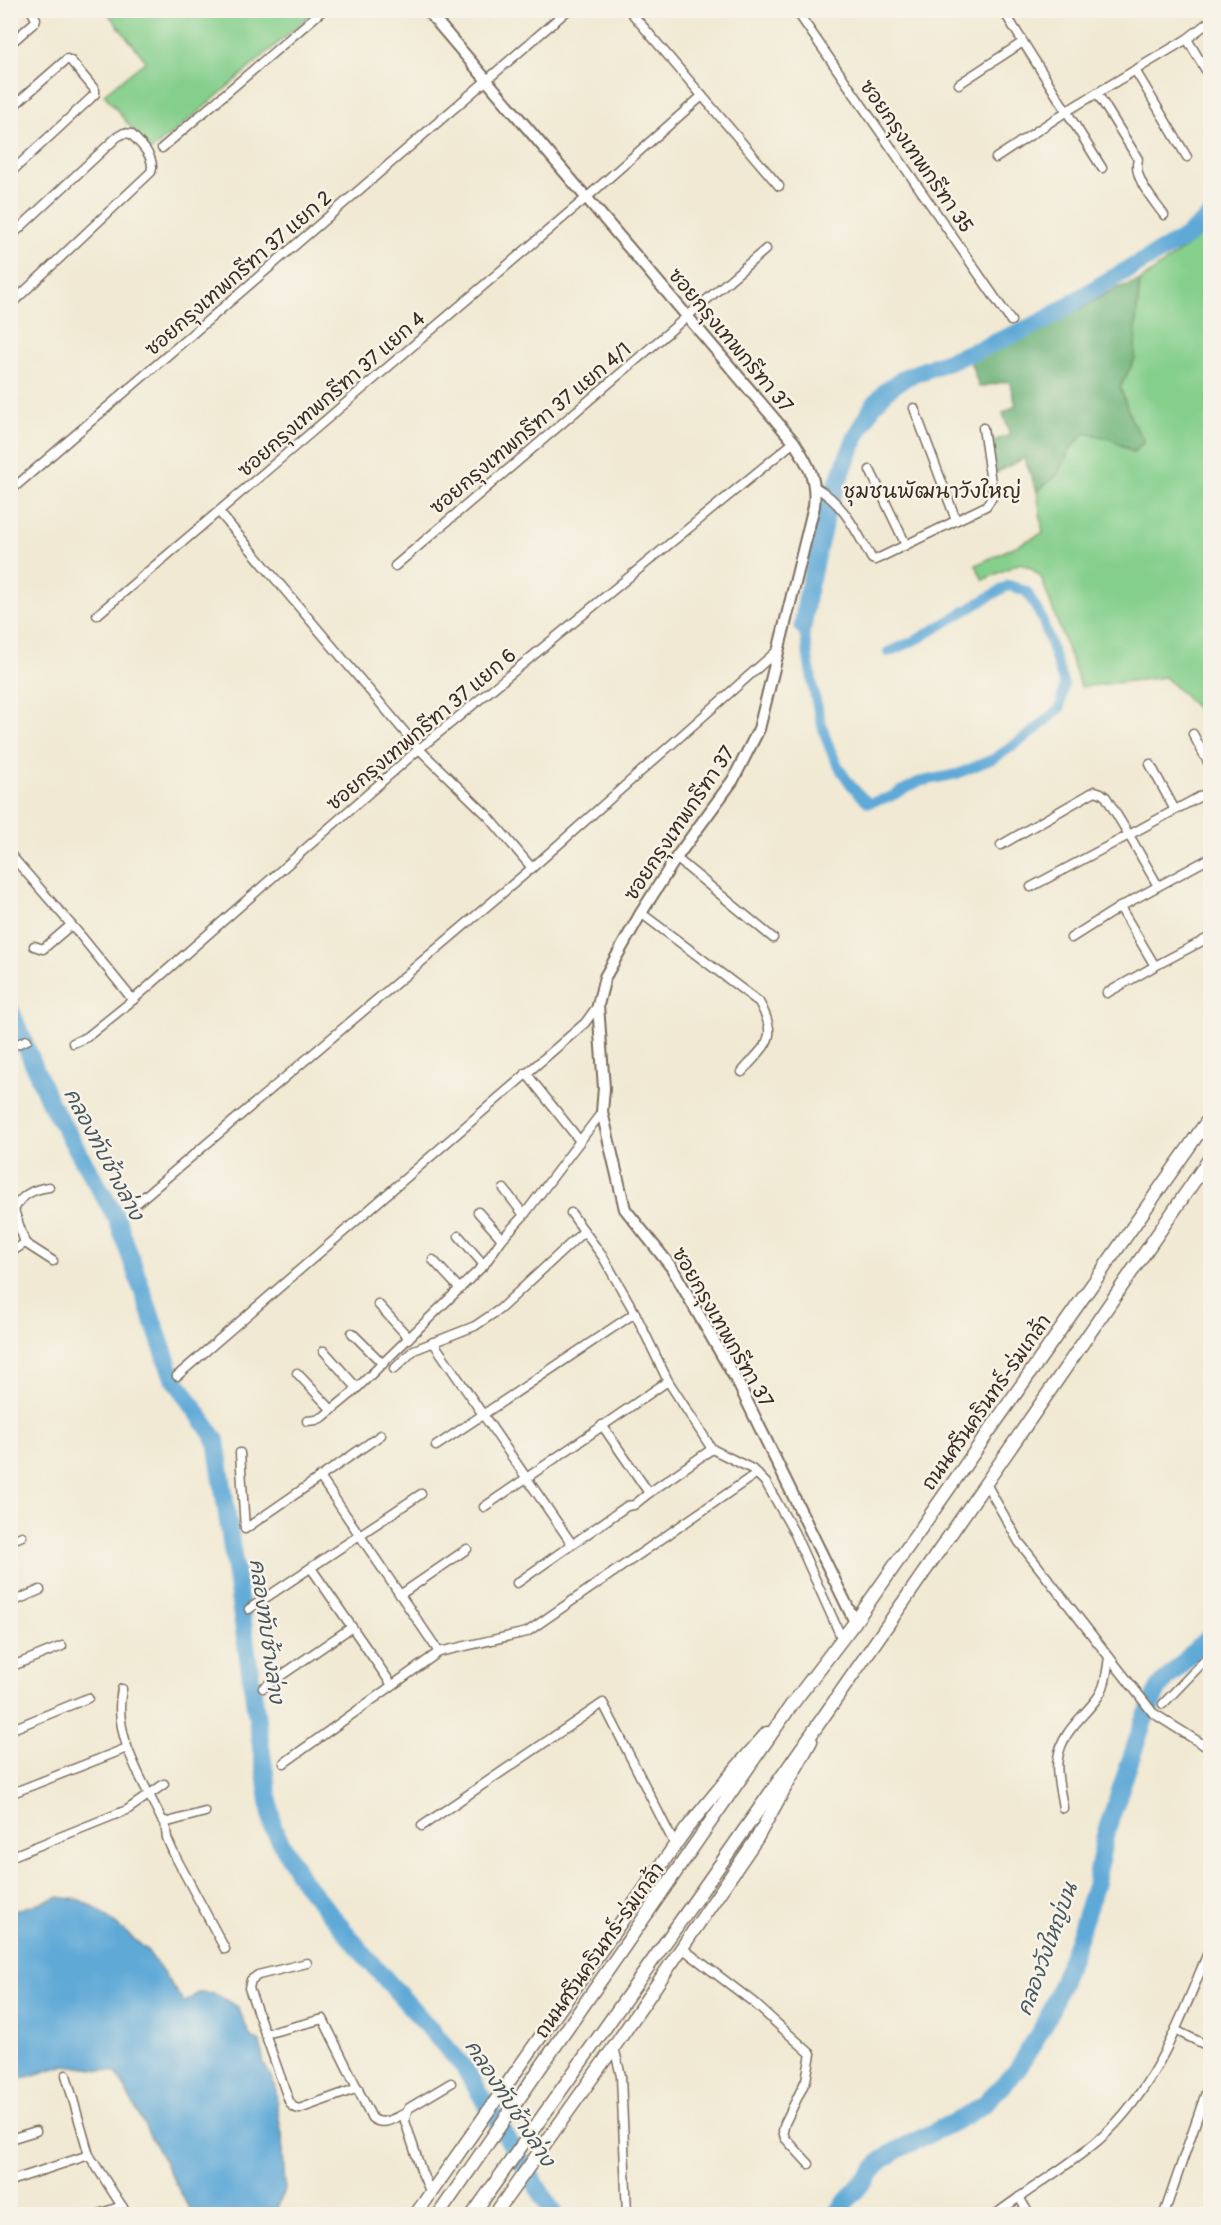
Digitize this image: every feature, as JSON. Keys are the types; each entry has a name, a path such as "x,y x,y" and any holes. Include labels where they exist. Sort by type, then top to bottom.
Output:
{"main road":[{"name":"ถนนศรีนครินทร์-ร่มเกล้า","path":"439,2214 790,1707 855,1622 1210,1117"},
{"path":"473,2214 822,1719 1210,1158"},
{"name":"ถนนศรีนครินทร์-ร่มเกล้า","path":"416,2214 675,1845 725,1781 790,1707"},
{"path":"495,2214 614,2047 757,1839 822,1719"}],"street":[{"path":"10,44 35,22 36,19 31,10"},
{"path":"162,148 323,10"},
{"name":"ซอยกรุงเทพกรีฑา 37","path":"428,10 585,199 794,442 808,464 815,487 814,506 759,729 733,780 676,858 641,913 605,977 598,1005 604,1088 602,1112 625,1209 672,1268 740,1385 855,1622"},
{"name":"ซอยกรุงเทพกรีฑา 37 แยก 2","path":"10,491 568,10"},
{"path":"628,10 779,186"},
{"name":"ซอยกรุงเทพกรีฑา 35","path":"796,10 1011,321"},
{"path":"1003,10 1102,168"},
{"path":"996,158 1067,111 1187,39 1210,21"},
{"path":"1187,39 1210,77"},
{"path":"959,84 1023,42"},
{"path":"10,109 67,59 95,90 91,98 10,173"},
{"path":"1135,70 1187,157"},
{"path":"1097,93 1138,159 1136,165 1139,176 1164,215"},
{"name":"ซอยกรุงเทพกรีฑา 37 แยก 4","path":"97,615 585,199 702,96"},
{"path":"10,237 124,133 131,134 153,160 151,172 10,305"},
{"name":"ซอยกรุงเทพกรีฑา 37 แยก 4/1","path":"394,566 766,249"},
{"path":"914,408 956,520"},
{"path":"815,487 828,494 847,514 872,559 875,560 986,506 993,496 983,428"},
{"name":"ซอยกรุงเทพกรีฑา 37 แยก 6","path":"73,1044 87,1036 133,1000 419,749 794,442"},
{"path":"870,470 906,545"},
{"path":"219,512 419,749 489,816 532,868"},
{"path":"138,1202 532,868 780,649"},
{"path":"1193,734 1210,765"},
{"path":"1150,764 1175,810"},
{"path":"1001,845 1095,791 1106,797 1158,886"},
{"path":"1031,887 1210,791"},
{"path":"676,858 773,938"},
{"path":"1071,938 1120,907 1210,858"},
{"path":"12,860 71,925 133,1000"},
{"path":"1120,907 1155,966"},
{"path":"641,913 759,1002 767,1016 771,1032 767,1042 742,1072"},
{"path":"34,946 44,949 71,925"},
{"path":"1107,993 1210,937"},
{"path":"177,1376 585,1023 598,1005"},
{"path":"12,1047 27,1040"},
{"path":"526,1074 580,1141"},
{"path":"306,1421 316,1420 332,1410 383,1364 484,1265 602,1112"},
{"path":"49,1187 30,1192 19,1200 14,1210 25,1243 53,1261"},
{"path":"504,1189 524,1215"},
{"path":"478,1212 502,1239"},
{"path":"571,1213 603,1257 635,1312 668,1381 712,1449 757,1473 766,1483 794,1532 842,1639"},
{"path":"394,1369 414,1350 474,1326 500,1309 585,1232"},
{"path":"459,1236 484,1265"},
{"path":"10,1252 25,1243"},
{"path":"433,1260 460,1289"},
{"path":"378,1304 409,1338"},
{"path":"436,1446 635,1312"},
{"path":"352,1333 383,1364"},
{"path":"433,1342 572,1544"},
{"path":"324,1351 357,1388"},
{"path":"297,1373 332,1410"},
{"path":"484,1507 668,1381"},
{"path":"602,1425 649,1493"},
{"path":"240,1453 245,1529 381,1435"},
{"path":"518,1582 627,1506 634,1505 712,1449"},
{"path":"284,1763 439,1652 526,1632 757,1473"},
{"path":"320,1477 439,1652"},
{"path":"985,1482 1019,1542 1154,1713 1210,1749"},
{"path":"249,1609 421,1494"},
{"path":"10,1540 22,1536"},
{"path":"400,1594 467,1549"},
{"path":"311,1568 392,1685"},
{"path":"10,1603 40,1590"},
{"path":"263,1688 352,1627"},
{"path":"10,1667 62,1646"},
{"path":"1163,1704 1210,1655"},
{"path":"1063,1808 1057,1761 1060,1748 1064,1736 1099,1695 1105,1680 1109,1657"},
{"path":"123,1689 119,1718 127,1748 165,1822 167,1838 173,1852 225,1949"},
{"path":"10,1730 88,1698"},
{"path":"422,1826 603,1703 675,1845"},
{"path":"10,1794 127,1748"},
{"path":"10,1857 127,1810 164,1784"},
{"path":"165,1822 205,1812"},
{"path":"682,1948 753,2001 811,2054 806,2080 785,2123 783,2132 784,2138 809,2164"},
{"path":"996,2214 1090,2148 1130,2108 1164,2055 1210,1948"},
{"path":"307,1963 258,1975 251,1980 249,1988 293,2107 299,2109 358,2088"},
{"path":"265,2034 323,2019 372,2118 378,2123 384,2123 406,2113"},
{"path":"1175,2030 1210,2047"},
{"path":"614,2047 621,2076 627,2214"},
{"path":"66,2075 89,2155 124,2210 99,2214"},
{"path":"1164,2214 1210,2081"},
{"path":"431,2193 405,2121 406,2113 409,2108 451,2083"},
{"path":"10,2139 36,2131"},
{"path":"10,2181 89,2155"},
{"path":"1019,2197 1029,2214"}],"green space":[{"path":"106,11 315,11 150,151 104,94 146,61"},
{"path":"1210,229 1210,709 1203,714 1165,677 1081,687 1041,577 1031,568 1020,563 983,580 976,565 1043,533 1037,491 1056,476 1071,448 1085,433 1109,438 1133,452 1144,442 1131,419 1120,387 1135,359 1140,281"},
{"path":"1140,281 1135,359 1120,387 1131,419 1144,442 1133,452 1109,438 1085,433 1071,448 1056,476 1037,491 1024,458 996,473 991,442 1010,435 1003,413 1016,405 1009,381 979,387 970,361 1078,310 1116,288"}],"water":[{"path":"57,1897 80,1900 100,1911 147,1950 184,2003 198,1993 215,1994 238,2007 250,2036 260,2042 264,2064 276,2087 285,2187 275,2214 192,2214 116,2072 65,2065 11,2082 11,1912"}],"waterway":[{"path":"803,626 807,595 829,503 856,437 873,406 886,391 906,377 983,348 1042,322 1106,282 1186,237 1210,217"},
{"path":"803,626 815,698 829,745 839,767 852,786 869,803 890,797 918,782 957,774 995,758 1033,732 1060,708 1064,685 1042,619 1027,592 1009,585 918,639 888,652"},
{"name":"คลองทับช้างล่าง","path":"10,1009 49,1101 117,1219 172,1375 216,1440 273,1828 302,1880 366,1957 463,2066 554,2214"},
{"name":"คลองวังใหญ่บน","path":"837,2214 882,2160 983,2105 1017,2070 1047,2020 1076,1944 1096,1883 1105,1835 1143,1723 1159,1687 1210,1635"}],"district":[{"name":"ชุมชนพัฒนาวังใหญ่","path":"932,491"}]}
